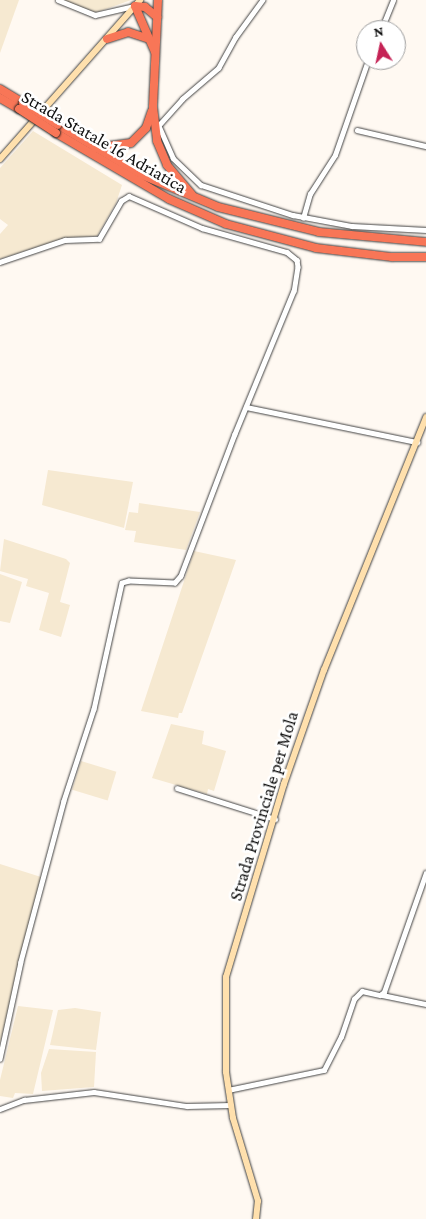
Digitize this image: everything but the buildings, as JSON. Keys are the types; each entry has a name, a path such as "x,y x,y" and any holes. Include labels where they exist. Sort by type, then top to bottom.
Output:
{"highway":[{"path":"158,0 153,107 157,141 164,159 195,198"},
{"path":"138,3 157,17"},
{"path":"138,3 147,38 156,54"},
{"path":"107,39 128,32 147,38"},
{"name":"Strada Statale 16 Adriatica","path":"0,89 21,106 169,199 226,224 325,250 426,257"},
{"name":"Strada Statale 16 Adriatica","path":"0,98 21,106"},
{"path":"94,148 122,145 137,139 146,128 153,107"},
{"name":"Strada Statale 16 Adriatica","path":"57,129 142,175 195,198 249,216 319,232 426,242"}],"street":[{"path":"58,0 95,16 138,3"},
{"path":"263,0 236,37 219,68 183,99 160,126 173,158 201,185 303,218 352,226 426,230"},
{"path":"385,20 394,0"},
{"path":"0,159 138,3"},
{"path":"303,218 310,194 335,155 365,70"},
{"path":"357,130 426,146"},
{"path":"0,262 65,240 98,239 121,201 129,196 202,228 288,252 297,260 298,266 294,291 178,580 174,583 128,580 122,584 94,709 64,801 21,962 0,1059"},
{"path":"246,407 417,442"},
{"name":"Strada Provinciale per Mola","path":"256,1219 258,1201 230,1105 228,1090 226,977 324,670 426,417"},
{"path":"177,788 275,819"},
{"path":"382,994 426,873"},
{"path":"228,1090 324,1070 341,1037 354,999 362,992 382,994 426,1004"},
{"path":"0,1109 24,1100 94,1092 187,1106 230,1105"}],"shaded area":[{"path":"0,0 19,0 0,53"},
{"path":"61,0 131,0 95,13"},
{"path":"33,131 122,185 116,203 97,236 65,238 0,259 0,234 8,225 0,219 0,168"},
{"path":"48,470 133,482 124,528 42,505"},
{"path":"139,503 200,512 186,550 134,542 136,531 125,530 129,512 138,513"},
{"path":"4,539 66,559 70,563 60,602 70,605 61,637 39,630 49,593 26,586 28,579 0,571"},
{"path":"194,551 236,560 182,713 179,713 178,718 141,711"},
{"path":"0,574 22,582 10,623 0,621"},
{"path":"171,724 204,731 202,744 226,751 214,791 208,789 207,794 152,778"},
{"path":"81,761 116,772 108,801 72,790"},
{"path":"0,864 41,877 0,1043"},
{"path":"18,1006 53,1010 33,1094 15,1093 13,1098 0,1096 0,1080"},
{"path":"75,1008 101,1012 96,1050 50,1045 58,1010"},
{"path":"49,1049 96,1052 94,1087 42,1091 41,1073"}]}
